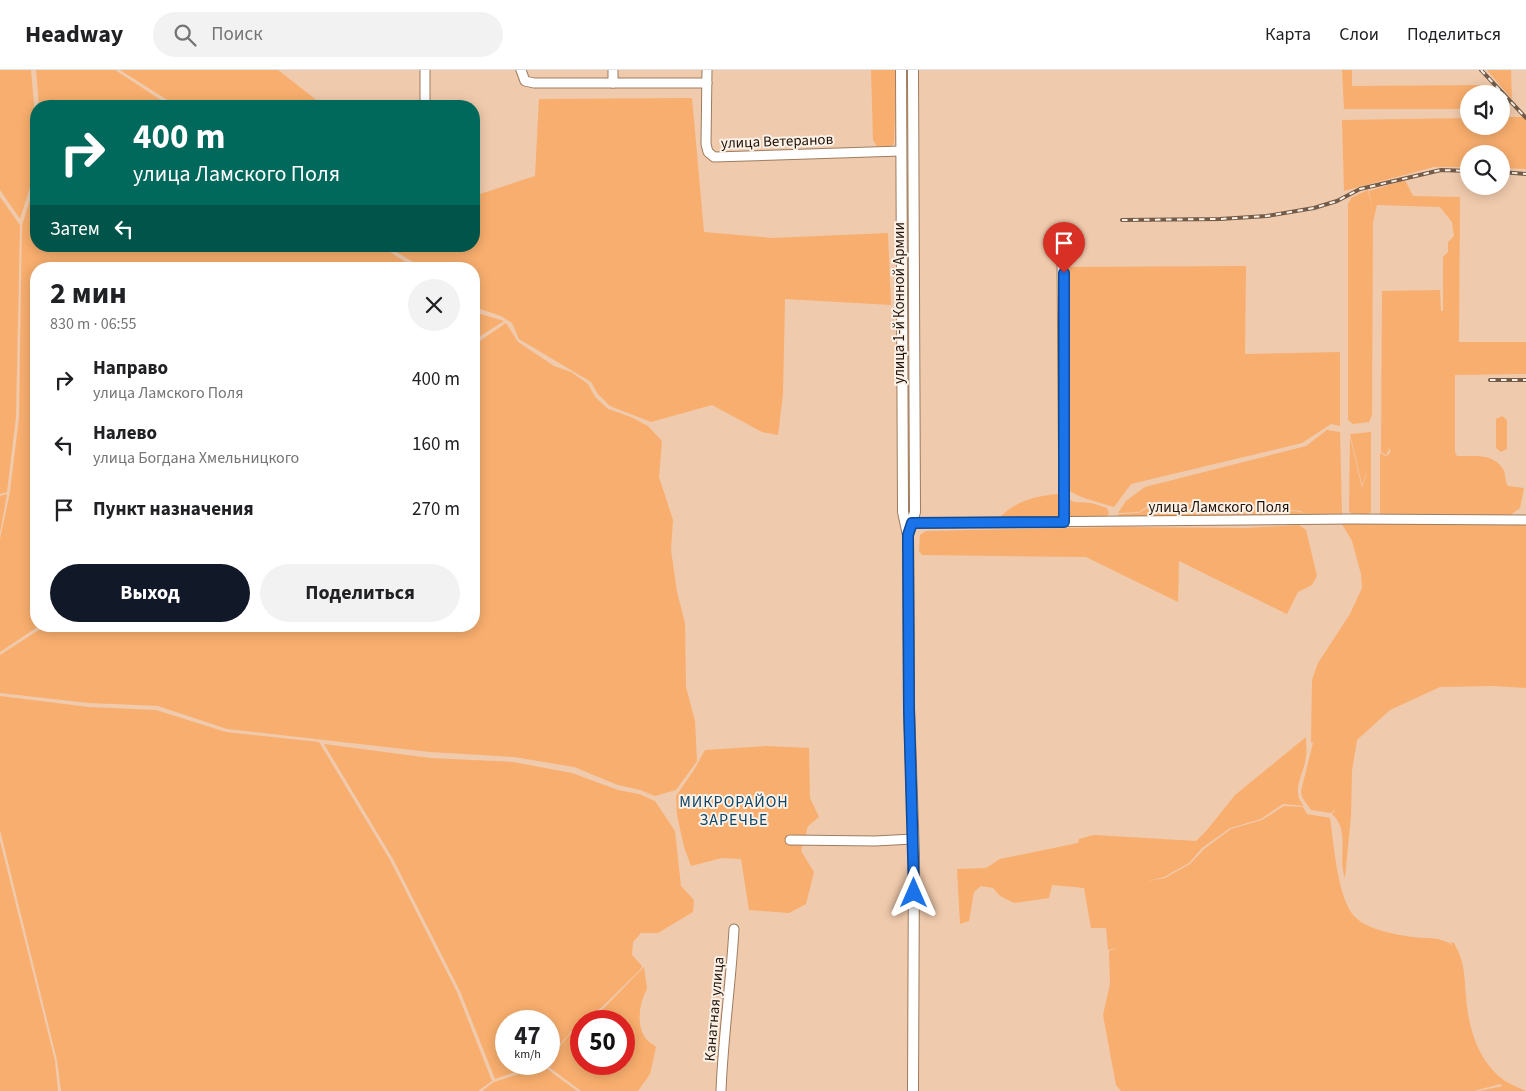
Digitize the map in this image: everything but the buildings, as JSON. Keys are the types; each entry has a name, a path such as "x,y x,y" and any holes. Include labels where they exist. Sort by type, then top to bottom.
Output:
{"main road":[{"name":"улица 1-й Конной Армии","path":"901,70 903,512 908,535 909,709 914,839 913,1091"},
{"name":"улица 1-й Конной Армии","path":"908,535 915,512 913,70"},
{"path":"901,152 914,154"},
{"path":"901,259 915,258"}],"street":[{"path":"425,70 425,100"},
{"path":"521,70 524,81 707,84"},
{"path":"613,70 613,83"},
{"name":"улица Ветеранов","path":"707,70 706,144 708,152 714,157 901,152"},
{"path":"1062,261 1064,522"},
{"name":"улица Ламского Поля","path":"912,523 1351,519 1526,520"},
{"path":"790,840 875,841 914,839"},
{"name":"Канатная улица","path":"721,1091 722,1046 732,967 734,929"}],"shaded area":[{"path":"0,70 31,70 34,100 30,100 30,187 20,219 0,190"},
{"path":"36,70 115,70 161,100 38,100"},
{"path":"120,70 278,70 316,100 168,100"},
{"path":"871,70 896,70 894,143 890,148 879,149 873,140"},
{"path":"905,70 908,70 908,144"},
{"path":"1342,70 1352,70 1352,86 1460,85 1460,109 1344,109"},
{"path":"1487,70 1511,70 1512,99 1510,97 1510,85 1500,85"},
{"path":"692,98 704,232 772,238 888,233 891,305 785,299 783,394 778,435 762,432 712,405 651,422 610,406 598,394 591,382 519,339 512,323 501,316 480,309 480,262 413,262 397,252 480,252 480,194 535,176 539,99"},
{"path":"1510,117 1526,117 1526,169 1510,168 1510,145 1460,145 1460,167 1434,167 1344,191 1342,120 1460,118 1460,135 1510,135"},
{"path":"909,169 910,242 908,246 906,172"},
{"path":"1405,180 1413,196 1460,197 1459,342 1526,342 1526,374 1455,375 1455,452 1457,456 1477,456 1495,461 1504,471 1508,486 1524,488 1520,508 1509,516 1383,517 1380,514 1380,453 1386,456 1390,453 1390,448 1386,455 1381,452 1382,291 1440,290 1441,311 1443,311 1443,257 1448,252 1448,242 1454,236 1452,222 1440,207 1377,205 1373,222 1372,415 1369,422 1353,424 1348,420 1348,204 1351,198 1368,190 1372,208 1369,191"},
{"path":"0,197 20,225 16,417 7,492 0,494"},
{"path":"30,200 30,252 390,252 405,262 30,262 30,632 0,652 0,539 10,492 19,417 22,225"},
{"path":"1246,266 1245,354 1340,352 1340,426 1331,424 1302,443 1131,484 1114,507 1084,498 1068,490 1067,267"},
{"path":"908,275 910,514 908,515 906,507"},
{"path":"480,314 504,321 480,336"},
{"path":"506,323 518,342 554,366 571,372 588,384 595,397 608,409 631,417 648,426 662,441 659,477 673,520 671,550 677,592 685,623 686,687 695,721 697,761 676,790 655,796 618,785 574,767 514,757 430,752 227,729 158,706 89,703 0,693 0,655 36,632 480,632 480,341"},
{"path":"1502,416 1507,420 1507,449 1501,452 1496,448 1496,419"},
{"path":"1327,430 1340,432 1342,515 1306,517 1301,511 1242,504 1195,502 1149,505 1139,512 1118,513 1126,501 1145,487 1306,446"},
{"path":"1371,432 1371,512 1367,516 1353,515 1349,511 1350,437 1362,488 1368,468 1362,485 1350,434"},
{"path":"7,494 0,533 0,496"},
{"path":"1059,494 1074,502 1091,503 1107,508 1109,514 1103,518 997,520 1011,508 1025,501 1041,496"},
{"path":"1195,504 1242,505 1301,512 1305,517 1121,519 1118,516 1119,514 1139,513 1149,507"},
{"path":"1526,523 1526,688 1494,686 1440,687 1390,710 1357,740 1352,771 1351,816 1345,878 1342,862 1341,828 1332,814 1336,808 1331,813 1311,810 1302,797 1301,791 1313,743 1315,743 1311,742 1312,680 1318,663 1350,614 1362,588 1361,574 1352,541 1342,524"},
{"path":"1299,525 1306,530 1317,576 1312,585 1298,592 1287,614 1179,561 1178,602 1086,557 922,555 919,551 920,535 926,531 1118,527 1246,528"},
{"path":"0,696 89,707 156,710 226,732 319,742 390,860 457,992 492,1081 478,1091 61,1091 57,1060 0,830"},
{"path":"1306,737 1305,764 1298,788 1300,800 1304,806 1283,804 1261,819 1230,828 1202,848 1189,863 1164,877 1148,881 1165,878 1190,864 1204,849 1231,829 1262,820 1284,806 1303,807 1307,814 1330,818 1337,870 1349,909 1360,921 1382,931 1412,937 1439,939 1453,946 1450,942 1454,943 1463,968 1469,1020 1481,1054 1505,1081 1526,1091 1478,1091 1503,1086 1500,1084 1474,1091 1121,1091 1116,1085 1103,1015 1110,984 1109,951 1118,948 1108,950 1106,928 1091,928 1084,888 1052,885 1049,898 1014,903 1000,896 993,888 981,886 974,892 969,921 960,924 957,869 986,868 1000,859 1078,843 1079,839 1094,835 1196,841 1235,795"},
{"path":"324,744 430,758 513,762 572,773 618,790 639,794 655,801 675,831 681,886 694,900 693,912 658,933 641,933 633,942 632,955 642,966 640,970 598,1010 570,1010 570,1033 560,1044 560,1010 495,1010 495,1075 507,1075 495,1079 460,991 393,859"},
{"path":"766,746 809,748 810,798 819,817 808,826 801,851 814,872 806,904 789,913 749,910 741,859 722,858 691,866 684,847 677,815 676,796 705,750"},
{"path":"0,841 55,1061 58,1091 0,1091"},
{"path":"644,967 647,989 642,1000 640,1025 645,1037 656,1047 650,1074 638,1091 581,1091 560,1075 560,1046 570,1034 570,1075 635,1075 635,1010 602,1010"},
{"path":"515,1075 555,1075 577,1091 482,1091 494,1082"}],"railway":[{"path":"1481,70 1526,118"},
{"path":"1122,220 1220,219 1267,216 1314,208 1337,201 1360,189 1441,170 1460,171"},
{"path":"1510,173 1526,174"},
{"path":"1490,380 1526,380"}],"district":[{"name":"МИКРОРАЙОН ЗАРЕЧЬЕ","path":"734,810"}],"route":[{"path":"914,893 908,651 908,535 912,523 1064,522 1064,273"}]}
